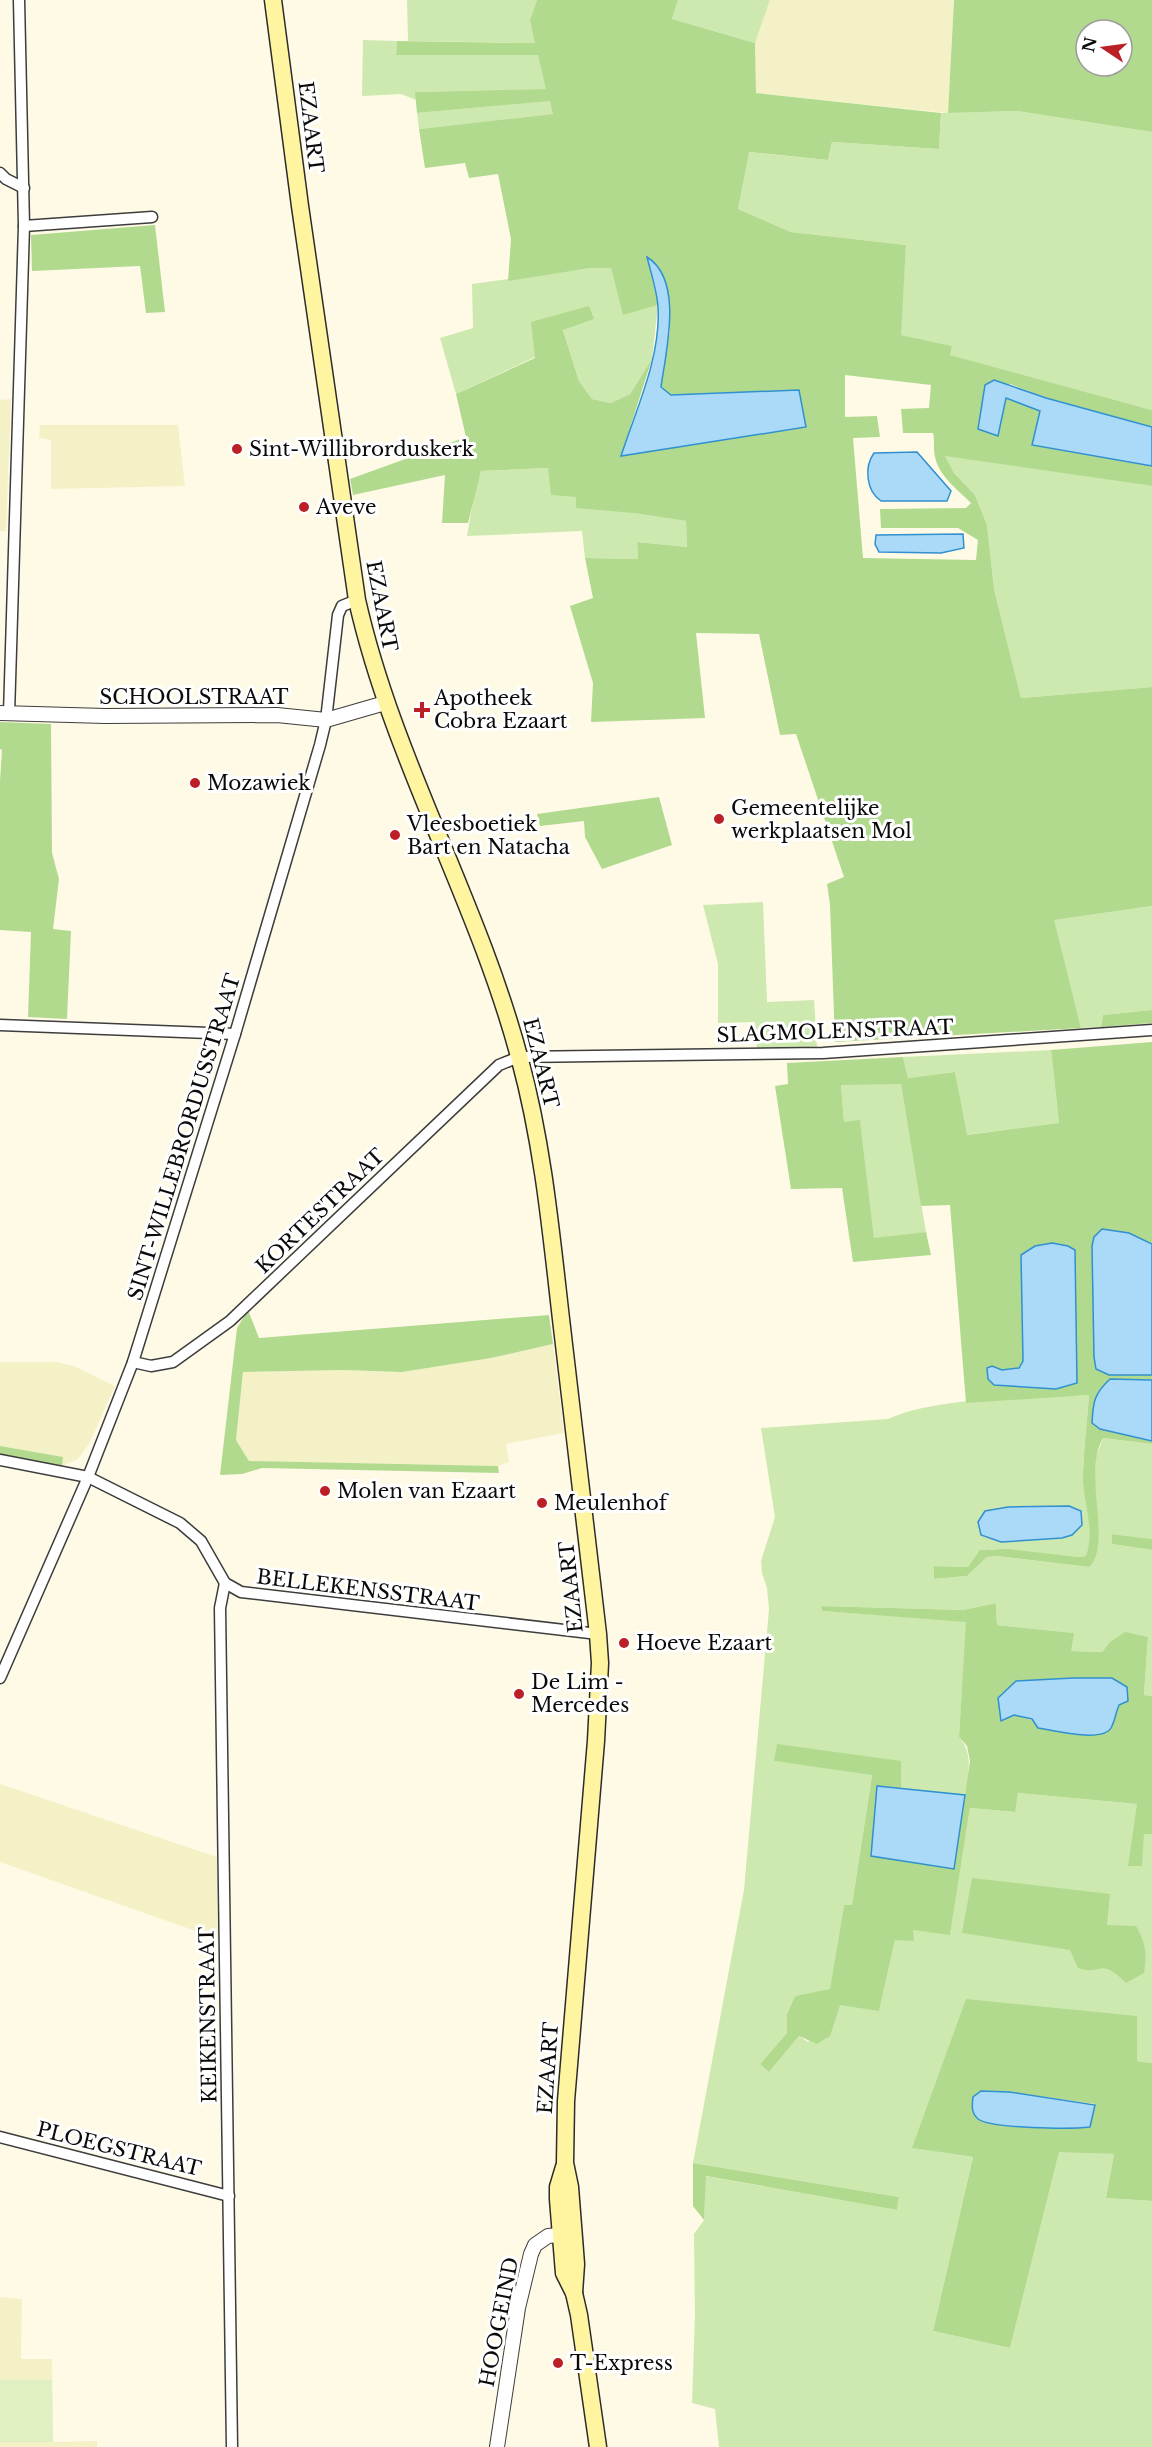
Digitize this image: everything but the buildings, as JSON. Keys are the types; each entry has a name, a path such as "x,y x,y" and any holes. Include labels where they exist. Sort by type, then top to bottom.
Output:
{"main road":[{"name":"EZAART","path":"273,0 300,206 357,600 369,653 385,703 497,980 519,1057 544,1178 600,1663 596,1741 567,2081 565,2163 558,2187 566,2234 564,2273 574,2293 598,2447"}],"street":[{"path":"5,713 24,226 19,0"},
{"path":"0,173 6,179 24,188"},
{"path":"24,226 152,217"},
{"name":"SINT-WILLEBRORDUSSTRAAT","path":"0,1678 88,1477 133,1362 293,842 326,720 338,615 342,606 357,600"},
{"name":"SCHOOLSTRAAT","path":"5,713 277,716 326,720 385,703"},
{"path":"0,1025 235,1034"},
{"name":"SLAGMOLENSTRAAT","path":"519,1057 823,1053 1152,1030"},
{"name":"KORTESTRAAT","path":"133,1362 151,1366 173,1362 230,1321 499,1065 519,1057"},
{"path":"0,1460 88,1477 180,1522 201,1541 225,1583"},
{"name":"BELLEKENSSTRAAT","path":"225,1583 250,1595 598,1634"},
{"name":"KEIKENSTRAAT","path":"225,1583 220,1608 232,2447"},
{"name":"PLOEGSTRAAT","path":"0,2137 229,2196"},
{"name":"HOOGEIND","path":"497,2447 518,2308 531,2254 540,2240 566,2234"}],"shaded area":[{"path":"770,0 954,0 948,113 756,93 755,43"},
{"path":"11,399 6,531 0,531 0,400"},
{"path":"40,425 178,425 185,486 51,489 51,440 39,438"},
{"path":"553,1344 564,1433 506,1444 509,1462 498,1466 249,1461 236,1440 243,1372 342,1370 402,1372 491,1358"},
{"path":"0,1362 56,1362 74,1366 115,1386 90,1442 78,1459 62,1466 62,1457 0,1446"},
{"path":"0,1784 217,1857 218,1939 0,1862"},
{"path":"0,2297 22,2299 21,2359 52,2359 53,2442 97,2441 97,2447 0,2447"}],"green space":[{"path":"407,0 537,0 530,20 536,43 408,41"},
{"path":"537,0 678,0 672,19 755,43 756,93 941,113 939,149 832,142 828,160 749,152 738,209 791,232 906,245 901,335 952,346 950,355 1152,410 1152,427 1046,398 1010,384 978,429 998,436 1005,398 1040,411 1033,445 1152,466 1152,486 945,456 954,473 975,495 987,525 994,589 1021,698 1152,687 1152,906 1054,920 1081,1028 835,1042 830,905 827,884 844,877 796,734 780,735 759,634 696,633 705,718 591,722 593,683 570,606 593,598 585,558 638,559 637,542 687,547 686,521 576,508 576,497 551,495 548,468 481,471 468,523 442,523 445,475 353,495 350,479 466,437 456,394 535,358 531,322 589,306 594,319 563,330 579,381 592,399 611,403 630,394 652,359 621,456 806,426 799,390 670,395 661,386 670,330 648,258 658,305 623,315 611,268 590,268 508,281 511,239 498,174 469,178 465,163 425,168 419,129 553,114 550,101 417,113 415,92 546,89 538,55 396,55 397,41 535,43 530,20","holes":["845,375 931,385 929,408 901,409 903,433 933,433 935,457 940,470 971,503 966,508 880,509 881,528 958,528 978,540 976,560 863,558 853,438 880,437 877,416 845,417"]},
{"path":"678,0 770,0 755,43 672,19"},
{"path":"954,0 1152,0 1152,132 1017,111 948,113"},
{"path":"363,40 397,41 396,55 538,55 547,89 416,92 416,100 401,94 362,96"},
{"path":"550,100 554,114 419,129 417,113"},
{"path":"1017,111 1152,132 1152,410 949,355 952,346 900,335 906,245 791,232 738,209 748,152 828,160 832,142 939,149 941,113"},
{"path":"155,225 165,312 146,313 140,266 32,271 31,235"},
{"path":"590,268 611,268 624,314 658,305 652,359 630,394 611,403 592,399 579,381 563,329 593,319 532,322 535,357 456,394 440,338 473,328 472,284"},
{"path":"944,455 1152,486 1152,687 1021,698 994,589 987,525 975,495 954,473"},
{"path":"548,468 576,497 633,513 686,521 687,547 637,542 638,559 585,558 582,531 467,536 475,490 481,471"},
{"path":"0,722 51,724 52,853 59,879 53,929 71,931 67,1019 28,1017 31,932 0,930 2,750 0,749"},
{"path":"659,797 672,845 602,869 585,837 584,821 540,826 537,814"},
{"path":"763,902 767,1002 814,1000 817,1047 757,1049 755,1022 718,1023 718,964 703,905"},
{"path":"1152,906 1152,1010 1103,1015 1101,1027 1081,1028 1053,920"},
{"path":"1152,1010 1152,1023 1101,1027 1103,1015"},
{"path":"1152,1042 1152,1444 1103,1438 1097,1453 1095,1470 1098,1542 1096,1556 1089,1567 997,1556 987,1557 967,1576 934,1579 934,1566 968,1567 980,1550 1008,1549 1086,1556 1089,1528 1083,1470 1089,1395 966,1403 950,1205 921,1206 901,1084 841,1085 844,1122 860,1120 874,1238 926,1232 931,1255 853,1262 842,1188 791,1189 775,1086 788,1084 787,1063 903,1057 908,1078 955,1072 967,1135 1059,1123 1051,1050"},
{"path":"1051,1050 1059,1123 966,1135 955,1072 908,1078 903,1057"},
{"path":"841,1084 901,1084 926,1232 874,1239 860,1121 844,1123"},
{"path":"248,1310 259,1338 549,1315 553,1344 491,1358 402,1372 342,1370 243,1372 236,1440 249,1461 498,1466 499,1473 262,1468 242,1474 220,1475 237,1328"},
{"path":"1089,1395 1083,1481 1090,1528 1087,1556 991,1549 968,1567 934,1566 934,1579 967,1576 987,1557 997,1556 1089,1567 1098,1525 1094,1485 1096,1457 1103,1438 1152,1444 1152,1539 1112,1534 1112,1544 1152,1550 1152,1696 1144,1695 1148,1637 1110,1642 1102,1652 1070,1651 1073,1633 997,1625 996,1603 963,1610 821,1606 822,1611 967,1621 959,1737 967,1750 969,1764 965,1795 901,1789 901,1762 774,1761 872,1774 852,1905 844,1905 830,1990 795,1996 787,2014 787,2033 760,2064 769,2072 799,2036 808,2042 839,2004 879,2010 895,1940 913,1929 950,1934 970,1808 1014,1812 1018,1793 1137,1804 1144,1834 1152,1834 1152,2063 1137,2061 1137,2016 913,2148 973,2157 933,2331 1010,2348 1059,2151 1114,2154 1106,2198 1152,2201 1152,2447 719,2447 715,2409 692,2403 695,2315 694,2234 704,2220 705,2176 897,2210 899,2197 693,2163 744,1890 769,1609 761,1561 775,1517 761,1428 888,1419 908,1411 959,1402"},
{"path":"0,1446 63,1457 62,1466 0,1454"},
{"path":"1112,1534 1152,1539 1152,1550 1112,1544"},
{"path":"996,1603 997,1625 1074,1633 1071,1651 1102,1652 1110,1642 1125,1632 1148,1637 1144,1695 1152,1696 1152,1834 1144,1834 1142,1866 1128,1866 1137,1804 1018,1793 1015,1812 970,1808 950,1935 913,1930 914,1941 895,1940 879,2011 840,2005 830,2036 817,2044 799,2036 769,2072 760,2064 787,2033 787,2014 795,1996 830,1989 844,1905 852,1905 872,1775 774,1761 777,1744 901,1761 901,1789 878,1786 954,1868 970,1761 967,1746 959,1737 966,1622 822,1611 821,1606 963,1610","holes":["1016,1681 1033,1682 1119,1705 1115,1714 1092,1735 1072,1734 1014,1715"]},
{"path":"972,1878 1110,1894 1107,1925 1136,1926 1145,1949 1144,1973 1126,1983 1105,1968 1086,1970 1078,1968 1070,1950 962,1933"},
{"path":"966,1999 1137,2016 1137,2061 1152,2063 1152,2201 1106,2198 1114,2154 1059,2152 1010,2348 933,2331 973,2157 912,2148","holes":["981,2091 1009,2092 1095,2104 1090,2127"]},
{"path":"693,2163 899,2197 897,2210 706,2176 704,2220 693,2206"},
{"path":"0,2380 52,2380 53,2442 0,2442"}],"water":[{"path":"647,257 658,268 666,282 669,299 669,336 661,387 671,395 799,390 806,427 621,456 652,364 656,345 658,307"},
{"path":"994,380 1046,398 1152,427 1152,466 1032,445 1040,411 1006,398 998,436 978,429 985,385"},
{"path":"917,452 951,491 947,501 881,501 876,497 868,478 869,465 874,453"},
{"path":"963,534 964,548 941,553 879,552 875,544 876,535"},
{"path":"1102,1229 1129,1233 1152,1244 1152,1375 1109,1375 1096,1369 1092,1246 1094,1237"},
{"path":"1052,1243 1075,1250 1077,1383 1056,1389 994,1385 988,1379 987,1368 992,1366 1002,1370 1019,1368 1023,1361 1021,1255 1035,1246"},
{"path":"1110,1379 1152,1380 1152,1441 1100,1429 1092,1423 1095,1399"},
{"path":"1069,1506 1081,1511 1082,1525 1072,1535 1062,1538 1001,1542 981,1535 978,1522 985,1511 1008,1507"},
{"path":"1112,1678 1127,1687 1128,1701 1119,1705 1111,1728 1106,1732 1098,1735 1065,1733 1038,1728 1032,1719 1014,1715 1001,1721 998,1698 1016,1681"},
{"path":"877,1786 965,1795 954,1869 871,1856"},
{"path":"981,2091 1009,2092 1095,2105 1090,2127 1050,2128 998,2125 978,2119 973,2112 973,2097"}],"place":[{"name":"Sint-Willibrorduskerk","path":"237,449"},
{"name":"Aveve","path":"304,507"},
{"name":"Apotheek Cobra Ezaart","path":"422,710"},
{"name":"Mozawiek","path":"195,783"},
{"name":"Gemeentelijke werkplaatsen Mol","path":"719,819"},
{"name":"Vleesboetiek Bart en Natacha","path":"395,835"},
{"name":"Molen van Ezaart","path":"325,1491"},
{"name":"Meulenhof","path":"542,1503"},
{"name":"Hoeve Ezaart","path":"624,1643"},
{"name":"De Lim - Mercedes","path":"519,1694"},
{"name":"T-Express","path":"558,2363"}]}
